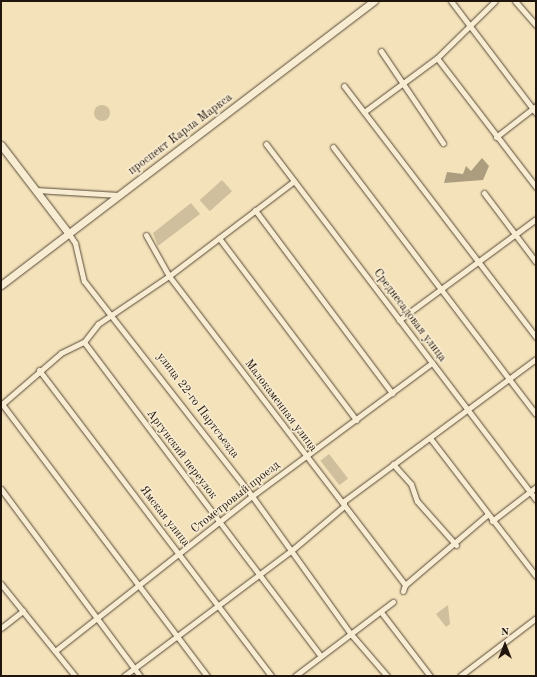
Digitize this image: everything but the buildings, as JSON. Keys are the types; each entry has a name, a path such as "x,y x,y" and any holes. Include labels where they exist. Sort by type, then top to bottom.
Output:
{"street":[{"name":"проспект Карла Маркса","path":"1,286 374,1"},
{"path":"452,1 535,109 496,137"},
{"path":"364,112 437,58 469,24 496,1"},
{"path":"515,1 536,25"},
{"path":"381,51 402,85 443,143"},
{"path":"437,58 496,137 536,187"},
{"path":"344,86 536,337"},
{"name":"Среднесадовая улица","path":"266,144 536,500"},
{"name":"улица 22-го Партсъезда","path":"1,145 69,234 75,244 84,281 112,313 252,496 350,633 387,676"},
{"path":"333,147 536,414"},
{"path":"207,676 137,586 2,405 39,370 84,342 112,313 169,276 294,181"},
{"path":"36,190 120,195"},
{"path":"484,193 536,262"},
{"path":"255,210 392,393"},
{"path":"399,320 536,219"},
{"name":"Малокаменная улица","path":"146,235 169,276 344,506 404,588 456,545"},
{"path":"219,238 356,420"},
{"name":"Аргунский переулок","path":"84,342 258,575 321,656"},
{"path":"124,676 292,550 344,506 344,502 393,464 536,360"},
{"name":"Стометровый проезд","path":"55,651 98,619 137,586 220,524 252,496 432,363"},
{"name":"Ямская улица","path":"39,370 271,676"},
{"path":"430,438 492,521 536,576"},
{"path":"393,464 411,484 417,501 456,545 487,514"},
{"path":"492,521 536,487"},
{"path":"1,489 140,676"},
{"path":"1,584 75,676"},
{"path":"295,676 393,602"},
{"path":"1,628 22,611"},
{"path":"381,612 430,676"},
{"path":"460,676 536,618"}],"shaded area":[{"path":"102,105 109,110 110,113 105,120 102,121 95,116 94,113 99,106"},
{"path":"482,158 489,166 483,180 444,183 447,172 463,174 466,166 471,171"},
{"path":"222,180 232,191 210,211 200,200"},
{"path":"191,203 200,214 158,246 153,233"},
{"path":"329,454 348,478 339,485 320,461"},
{"path":"448,605 450,624 446,627 436,614"}]}
